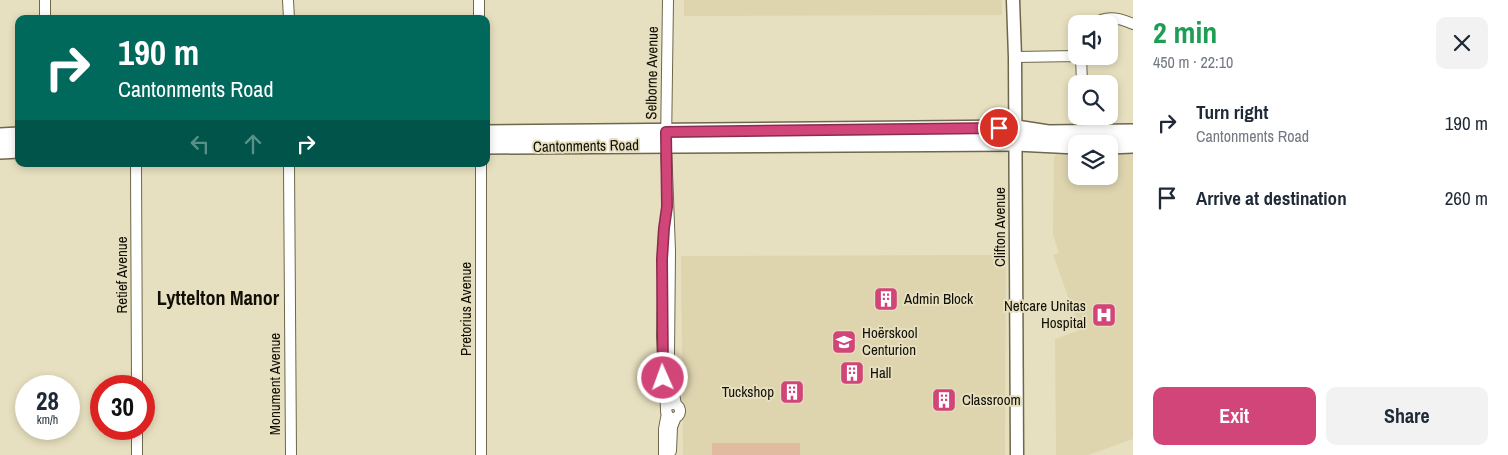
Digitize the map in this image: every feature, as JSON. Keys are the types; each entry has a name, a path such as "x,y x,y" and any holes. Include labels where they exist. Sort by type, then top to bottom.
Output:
{"main road":[{"path":"1016,136 1048,133 1133,132"},
{"name":"Cantonments Road","path":"490,133 666,138 1016,136"},
{"path":"0,136 15,135"},
{"path":"1016,136 1068,145"},
{"name":"Cantonments Road","path":"490,146 531,147 666,138"},
{"path":"1118,146 1133,145"},
{"path":"0,151 15,150"}],"street":[{"path":"45,0 45,15"},
{"path":"288,0 288,15"},
{"path":"479,0 479,15"},
{"name":"Selborne Avenue","path":"668,0 666,236 672,427 671,455"},
{"name":"Clifton Avenue","path":"1013,0 1016,136 1017,455"},
{"path":"1118,20 1133,24"},
{"path":"1015,58 1068,56"},
{"name":"Retief Avenue","path":"136,167 137,375"},
{"name":"Monument Avenue","path":"289,167 291,455"},
{"name":"Pretorius Avenue","path":"480,455 481,167"},
{"name":"Selborne Avenue","path":"664,455 664,429 671,411"},
{"path":"137,440 137,455"}],"shaded area":[{"path":"684,0 1002,0 1002,15 684,16"},
{"name":"Netcare Unitas Hospital","path":"1118,149 1133,149 1133,439 1088,455 1056,455 1055,339 1080,330 1053,255 1059,253 1053,235 1054,157 1061,150 1068,150 1068,185 1118,185"},
{"name":"Hoërskool Centurion","path":"1006,255 1005,455 683,455 681,256"},
{"path":"712,443 800,443 800,455 712,455"}],"place":[{"name":"Admin Block","path":"886,299"},
{"name":"Netcare Unitas Hospital","path":"1104,315"},
{"name":"Hoërskool Centurion","path":"844,342"},
{"name":"Hall","path":"852,373"},
{"name":"Tuckshop","path":"792,392"},
{"name":"Classroom","path":"944,400"}],"district":[{"name":"Lyttelton Manor","path":"218,298"}],"route":[{"path":"663,378 662,244 667,207 666,132 999,128"}]}
